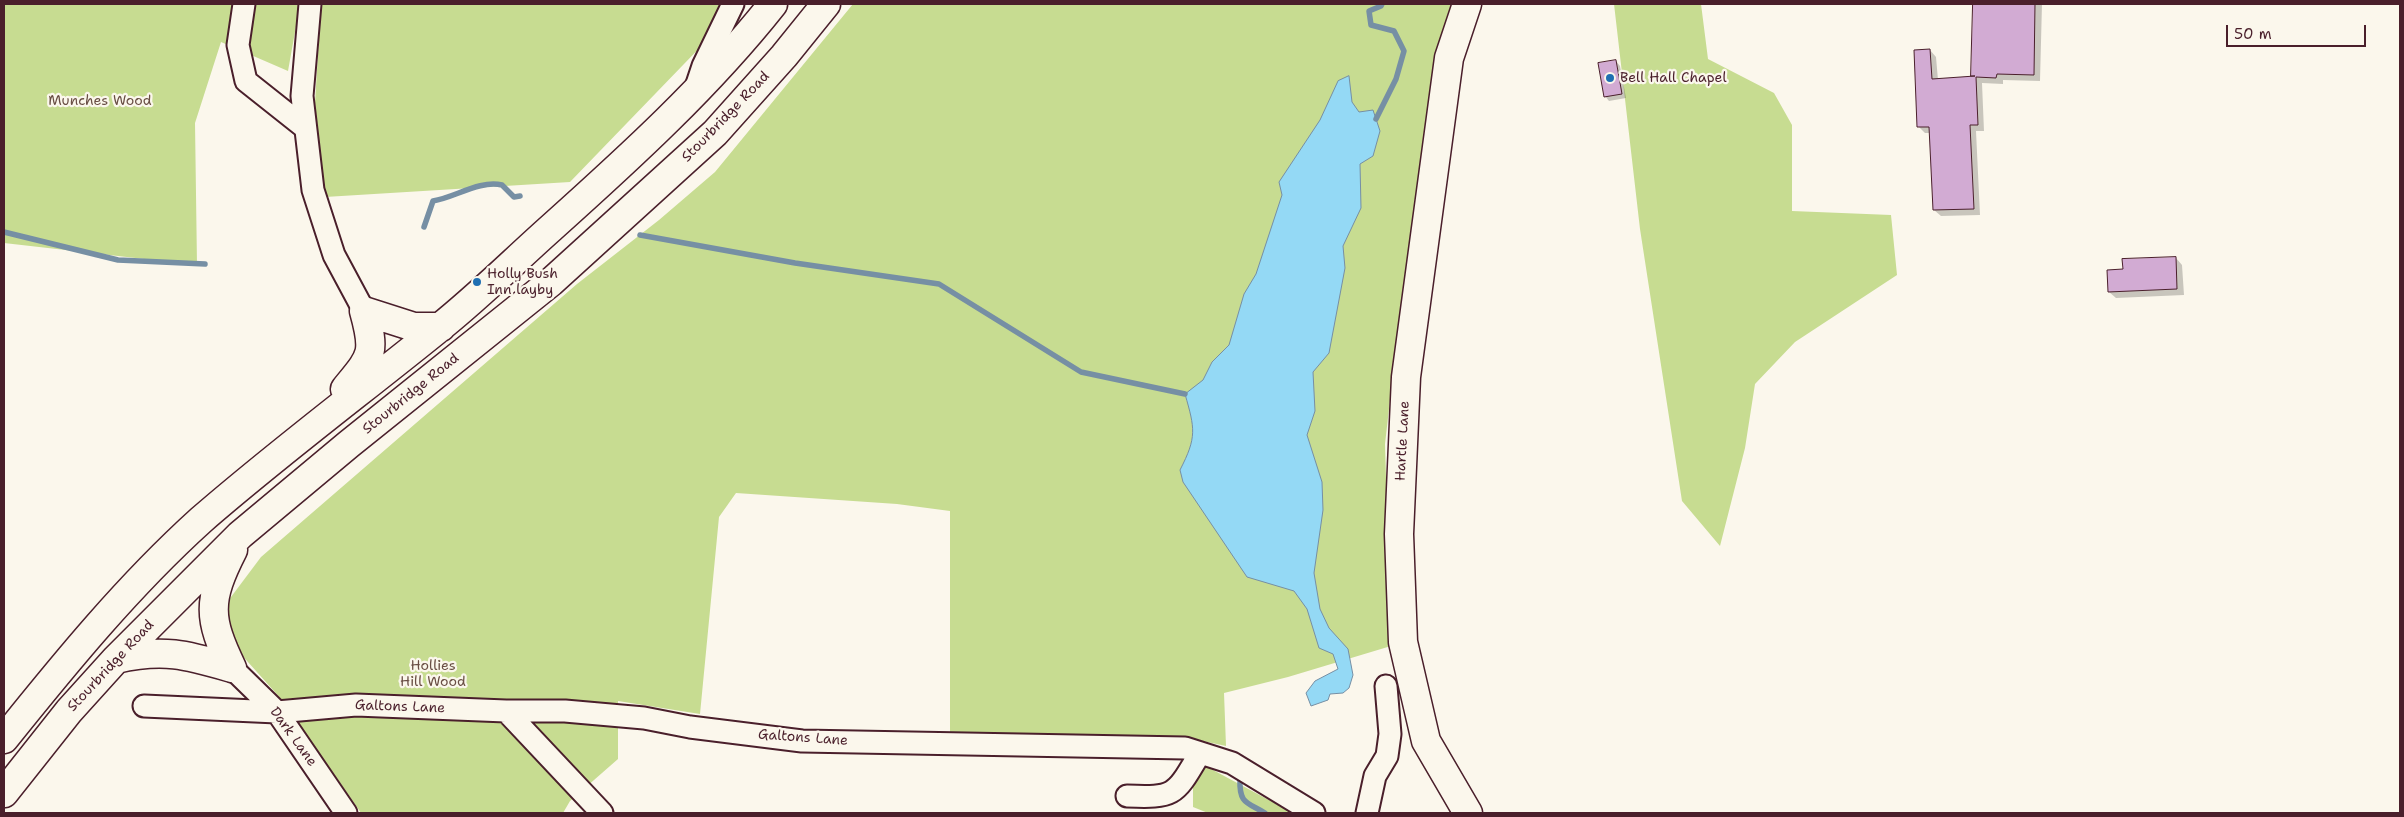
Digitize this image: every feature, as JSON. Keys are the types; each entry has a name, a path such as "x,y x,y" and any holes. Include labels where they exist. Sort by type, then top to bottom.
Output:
{"main road":[{"path":"4,739 112,612 167,554 214,510 330,414 441,327 601,183 693,94 749,35 773,4"},
{"name":"Stourbridge Road","path":"4,793 69,711 116,659 240,535 349,444 551,282 714,133 784,56 826,4"},
{"name":"Hartle Lane","path":"1467,4 1449,58 1406,377 1399,534 1403,642 1426,741 1468,813"},
{"path":"330,414 368,361 371,345 364,311 414,327 441,327"},
{"path":"232,668 217,636 212,607 222,572 240,535"},
{"path":"116,659 149,653 183,654 232,668"}],"street":[{"path":"244,4 238,45 246,81 304,127"},
{"path":"310,4 302,96 304,127 313,190 334,254 364,311"},
{"path":"693,94 703,66 733,4"},
{"name":"Dark Lane","path":"232,668 277,712 346,813"},
{"path":"1367,813 1374,776 1387,756 1390,734 1386,686"},
{"name":"Galtons Lane","path":"144,706 277,712 356,705 506,711 565,711 644,718 690,727 802,741 1185,748 1232,763 1314,813"},
{"path":"506,711 602,813"},
{"path":"1127,796 1157,797 1169,794 1183,782 1200,753"}],"green space":[{"name":"Munches Wood","path":"4,4 300,4 288,71 221,42 195,123 197,265 4,243"},
{"path":"321,4 722,4 712,35 570,182 325,197 315,103"},
{"name":"Hollies Hill Wood","path":"853,4 1455,4 1424,140 1400,312 1385,444 1391,646 1288,677 1224,693 1226,746 1184,737 950,732 950,511 897,504 736,493 719,517 700,714 618,701 618,759 570,801 563,813 361,813 283,701 221,632 225,605 261,557 577,284 659,220 715,172"},
{"path":"1614,4 1701,4 1708,59 1774,93 1792,125 1792,211 1891,215 1897,275 1795,342 1755,384 1745,448 1720,546 1682,501 1640,229"},
{"path":"1187,756 1293,813 1208,813 1193,807 1193,779"}],"water":[{"path":"1349,76 1352,102 1359,112 1373,110 1380,131 1373,156 1360,164 1361,208 1343,246 1345,268 1329,353 1313,372 1315,411 1307,435 1322,482 1323,510 1314,573 1320,609 1329,628 1348,649 1353,675 1349,688 1343,693 1330,694 1328,700 1311,706 1306,693 1315,681 1338,669 1333,654 1319,648 1307,609 1294,591 1247,577 1183,482 1180,470 1186,459 1193,433 1185,394 1203,380 1212,362 1229,345 1244,294 1256,274 1282,195 1279,182 1320,120 1338,81"}],"building":[{"path":"1973,4 2035,4 2034,75 1997,74 1996,78 1976,77 1978,125 1970,125 1974,209 1933,210 1929,127 1917,127 1914,50 1930,49 1932,79 1975,76 1971,76"},
{"name":"Bell Hall Chapel","path":"1616,60 1622,94 1604,97 1598,63"},
{"path":"2176,257 2177,289 2108,292 2107,270 2123,269 2122,259"}],"waterway":[{"path":"1376,119 1396,79 1404,51 1394,31 1371,25 1369,11 1382,4"},
{"path":"424,227 433,201 476,187 493,184 502,185 514,197 520,196"},
{"path":"4,232 118,260 205,264"},
{"path":"640,235 795,263 939,284 1081,372 1185,394"},
{"path":"1240,779 1241,793 1245,801 1265,813"}],"place":[{"name":"Bell Hall Chapel","path":"1610,78"},
{"name":"Holly Bush Inn layby","path":"477,282"}]}
